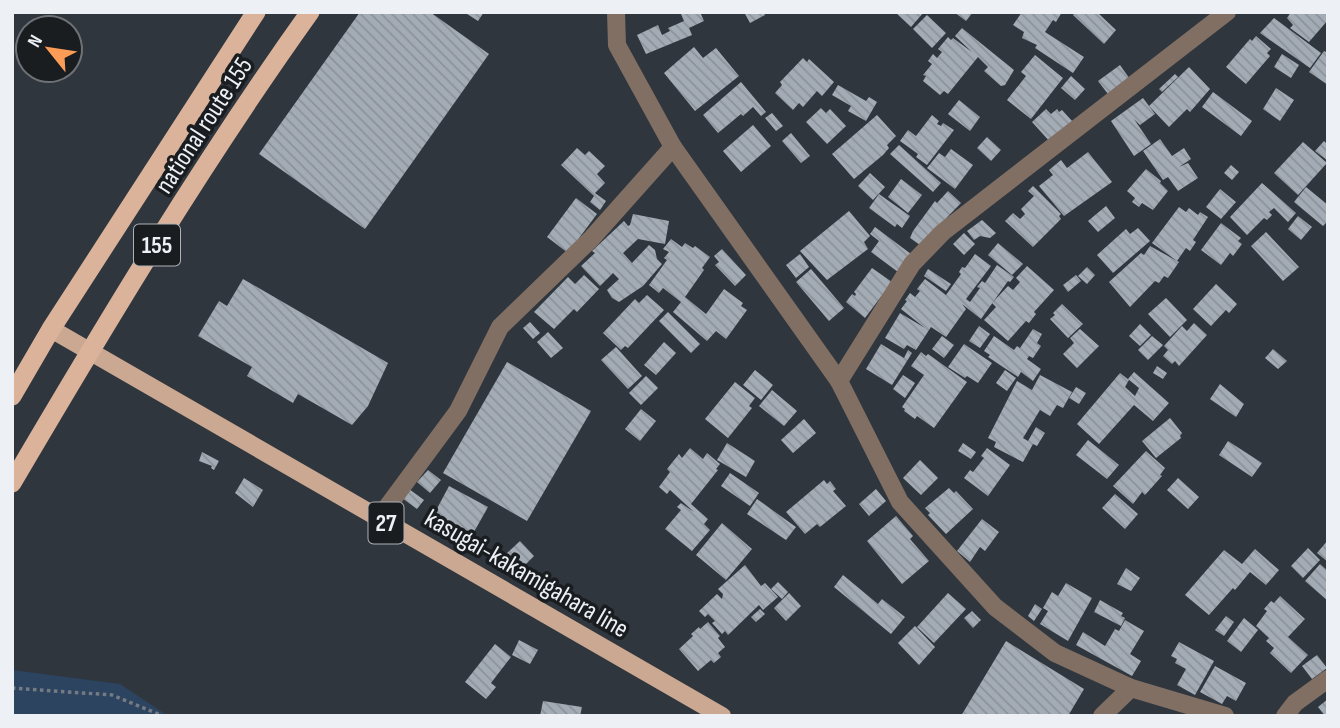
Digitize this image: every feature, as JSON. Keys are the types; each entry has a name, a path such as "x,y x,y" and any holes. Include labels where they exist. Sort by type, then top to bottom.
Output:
{"highway":[{"name":"national route 155","path":"12,396 51,328 256,12"},
{"name":"national route 155","path":"12,483 89,351 264,76 310,12"}],"main road":[{"name":"kasugai-kakamigahara line","path":"51,328 722,716"}],"street":[{"path":"616,12 617,46 673,146 839,381 900,502 995,607 1055,653 1131,688 1225,716"},
{"path":"839,381 912,264 943,232 1227,12"},
{"path":"379,518 458,411 500,327 591,239 673,146"},
{"path":"1285,716 1295,703 1328,679"},
{"path":"1102,716 1131,688"}],"path":[{"path":"12,688 112,695 163,716"}],"shaded area":[{"path":"12,670 120,684 168,716 12,716"}],"building":[{"path":"360,12 430,12 489,54 365,229 259,154"},
{"path":"464,12 484,12 478,21"},
{"path":"700,12 704,21 689,28 692,35 646,54 637,35 658,25 662,35 670,31 668,28 684,21 681,14"},
{"path":"744,12 763,12 765,15 750,23"},
{"path":"895,12 924,12 911,27"},
{"path":"954,12 973,12 966,21"},
{"path":"1022,12 1062,12 1045,32 1084,57 1073,73 1035,48 1037,45 1022,38 1024,32 1013,25"},
{"path":"1075,12 1097,12 1116,30 1104,44 1073,15"},
{"path":"1291,12 1328,12 1328,20 1309,42 1290,28 1293,25 1287,18"},
{"path":"927,15 946,33 932,48 913,29"},
{"path":"1274,18 1321,53 1310,68 1260,33"},
{"path":"962,28 1014,70 1005,85 1001,86 984,71 988,67 978,57 948,94 944,91 940,95 923,81 926,76 923,75 932,64 928,61 933,54 937,58 942,52 938,49 948,37 972,52 955,36"},
{"path":"1256,36 1271,49 1267,53 1270,56 1246,84 1226,67 1250,39 1252,41"},
{"path":"694,47 703,58 716,48 739,76 695,111 664,73"},
{"path":"1324,51 1328,53 1328,85 1309,72"},
{"path":"1282,54 1299,65 1291,78 1274,67"},
{"path":"1035,55 1063,78 1031,119 1007,100 1026,76 1021,72"},
{"path":"803,58 807,62 809,59 834,82 822,96 817,91 803,107 799,103 793,110 775,93 782,85 780,82"},
{"path":"1120,65 1132,82 1111,98 1098,81"},
{"path":"1189,67 1210,89 1190,112 1187,109 1169,127 1149,106"},
{"path":"1175,74 1178,77 1162,92 1159,89"},
{"path":"1071,76 1085,89 1075,100 1061,88"},
{"path":"741,82 766,112 761,116 753,107 718,133 703,115"},
{"path":"838,85 866,101 869,97 877,102 866,121 848,111 851,106 832,95"},
{"path":"1276,88 1294,100 1280,121 1263,109"},
{"path":"1213,92 1252,121 1241,136 1202,107"},
{"path":"1143,98 1155,114 1140,125 1134,119 1151,144 1134,156 1111,121"},
{"path":"959,100 980,117 970,131 948,114"},
{"path":"821,108 826,113 830,109 846,126 827,144 806,122"},
{"path":"1046,109 1051,114 1057,109 1059,112 1062,110 1073,122 1051,143 1032,122"},
{"path":"772,113 783,126 776,131 765,118"},
{"path":"877,115 896,136 887,145 889,148 883,155 854,179 832,154"},
{"path":"932,115 939,121 937,124 941,126 943,123 954,130 927,165 916,157 918,154 900,141 908,130 916,136"},
{"path":"753,125 771,146 741,172 723,151"},
{"path":"791,133 810,156 801,163 782,141"},
{"path":"987,137 1001,150 991,161 977,148"},
{"path":"1160,139 1172,156 1184,148 1191,159 1179,167 1188,163 1198,178 1178,191 1168,177 1163,180 1143,151"},
{"path":"1324,141 1328,145 1328,161 1315,151"},
{"path":"1303,142 1327,163 1298,195 1274,173"},
{"path":"899,145 941,183 933,192 890,154"},
{"path":"577,148 585,155 589,151 605,166 597,174 605,183 595,193 606,201 600,210 590,202 594,196 561,165"},
{"path":"951,149 973,165 955,189 927,168 939,153 945,157"},
{"path":"1088,152 1112,182 1064,216 1039,186 1053,175 1049,170 1061,160 1067,168"},
{"path":"1231,165 1239,172 1232,180 1224,173"},
{"path":"1146,169 1161,181 1168,191 1153,210 1142,203 1139,207 1132,202 1135,198 1127,191"},
{"path":"870,173 885,187 873,200 858,186"},
{"path":"901,179 922,195 908,213 888,197"},
{"path":"1262,183 1296,213 1288,222 1274,208 1269,212 1272,215 1267,220 1264,218 1247,235 1230,217"},
{"path":"1033,186 1061,214 1061,219 1033,247 1005,221 1013,213 1020,219 1025,214 1021,209 1034,196 1028,191"},
{"path":"1306,187 1328,205 1328,221 1323,226 1294,202"},
{"path":"1220,189 1236,202 1221,219 1206,207"},
{"path":"948,191 961,203 920,245 910,238 913,231 935,201 937,203"},
{"path":"879,194 910,216 902,228 897,224 895,227 869,208"},
{"path":"576,198 597,214 568,253 547,237"},
{"path":"1106,206 1115,218 1098,232 1088,221"},
{"path":"1179,207 1186,212 1189,208 1198,215 1200,212 1208,217 1193,240 1196,242 1190,251 1186,248 1177,261 1152,243"},
{"path":"849,211 870,236 864,242 868,249 827,280 800,251"},
{"path":"633,214 669,221 665,244 638,239 623,253 632,263 649,245 655,250 657,259 662,264 643,286 619,302 612,298 607,290 619,279 613,273 600,286 581,266 595,253 592,251 624,221 630,225"},
{"path":"1298,216 1312,227 1301,240 1288,229"},
{"path":"982,220 996,233 990,238 980,236 974,240 967,231"},
{"path":"1221,223 1241,238 1238,241 1242,244 1233,256 1230,253 1221,265 1201,250"},
{"path":"875,227 911,254 898,272 871,252 879,241 870,234"},
{"path":"1138,228 1150,241 1113,273 1097,255 1126,229 1130,234"},
{"path":"1266,232 1299,267 1283,281 1251,246"},
{"path":"964,233 975,244 964,255 953,244"},
{"path":"671,239 682,247 685,243 693,248 695,246 710,257 685,297 706,314 724,289 743,303 741,306 747,310 726,339 716,331 707,341 673,312 681,302 663,288 659,293 649,285 667,260 664,258 669,252 663,249"},
{"path":"998,243 1023,264 1012,275 988,255"},
{"path":"1150,246 1179,262 1168,278 1164,276 1159,283 1155,281 1130,307 1109,282 1141,253 1144,255"},
{"path":"722,249 746,275 735,286 715,265 719,262 714,256"},
{"path":"800,254 809,267 796,278 786,265"},
{"path":"975,254 991,266 966,299 970,302 980,288 977,287 982,281 985,283 997,265 1014,277 1008,281 981,319 962,304 966,309 946,337 931,327 916,350 907,345 904,349 885,338 900,313 925,328 901,309 907,301 905,300 910,293 915,297 920,291 917,289 925,279 946,295 961,274 959,272 962,267 965,268"},
{"path":"1027,266 1054,290 1034,312 1036,314 1029,323 1026,321 1008,341 984,320 996,307 992,303 1008,286 1013,290 1020,282 1016,278"},
{"path":"1087,267 1095,275 1087,284 1078,276"},
{"path":"872,268 892,282 865,318 846,302 852,294 855,296 854,292"},
{"path":"811,269 844,308 829,321 796,282"},
{"path":"928,269 951,284 946,291 924,276"},
{"path":"584,275 599,289 577,312 574,309 554,329 534,312 568,277 575,284"},
{"path":"1076,275 1081,281 1068,292 1063,285"},
{"path":"243,279 388,363 368,406 352,425 298,394 293,403 247,376 252,367 198,336 219,301 227,306"},
{"path":"1216,284 1237,304 1229,313 1226,310 1211,326 1193,309"},
{"path":"647,295 664,310 628,348 625,346 621,350 603,333 635,299 639,303"},
{"path":"1166,298 1187,320 1170,337 1148,314"},
{"path":"1062,304 1083,324 1068,338 1050,319"},
{"path":"668,312 700,344 691,353 659,321"},
{"path":"530,322 540,333 533,339 523,328"},
{"path":"1194,323 1207,335 1179,366 1175,361 1172,364 1163,356 1168,350 1164,346 1182,326 1187,331"},
{"path":"1140,324 1151,335 1140,346 1129,336"},
{"path":"979,326 990,334 980,348 969,341"},
{"path":"1033,329 1042,334 1037,343 1041,346 1033,358 1029,356 1027,359 1041,369 1033,381 1021,372 1018,377 988,357 990,355 984,351 994,336 1014,350 1017,346 1020,348"},
{"path":"1080,329 1099,346 1077,368 1063,354 1074,343 1070,338"},
{"path":"548,332 563,348 551,358 537,342"},
{"path":"942,336 954,345 944,358 932,349"},
{"path":"1152,336 1163,345 1148,360 1138,350"},
{"path":"664,342 676,353 656,375 644,365"},
{"path":"881,344 904,358 908,350 912,353 892,385 866,369"},
{"path":"964,344 992,363 978,383 948,367"},
{"path":"616,347 642,376 628,389 601,360"},
{"path":"1273,349 1287,361 1278,369 1265,358"},
{"path":"921,352 926,356 928,354 967,382 934,428 917,416 915,419 902,407 924,375 911,366"},
{"path":"507,362 591,411 527,521 443,473"},
{"path":"1157,366 1167,373 1163,379 1153,373"},
{"path":"755,370 773,385 761,400 743,385"},
{"path":"1005,370 1016,378 1007,391 996,383"},
{"path":"1134,372 1169,403 1153,421 1134,405 1099,444 1077,424 1120,373 1129,380 1125,387 1135,396 1139,388 1128,379"},
{"path":"903,375 915,383 905,398 893,389"},
{"path":"1040,375 1072,392 1063,408 1057,405 1050,416 1040,410 1023,438 1028,441 1036,427 1045,433 1037,446 1033,444 1023,462 994,447 996,442 988,438 1017,381 1032,390"},
{"path":"646,376 658,388 641,405 629,393"},
{"path":"735,382 755,398 749,406 752,408 728,438 705,419"},
{"path":"1220,384 1244,404 1236,417 1210,399"},
{"path":"1076,387 1086,393 1079,404 1069,398"},
{"path":"772,390 797,411 784,426 759,406"},
{"path":"641,409 656,421 640,441 625,429"},
{"path":"1170,418 1182,433 1181,438 1156,458 1142,441"},
{"path":"804,419 816,433 793,453 781,440"},
{"path":"1088,440 1119,465 1107,479 1076,455"},
{"path":"1228,441 1262,463 1252,477 1219,455"},
{"path":"727,443 755,461 746,477 717,460"},
{"path":"963,443 976,452 971,459 958,451"},
{"path":"690,448 703,459 707,453 720,464 691,504 708,519 704,524 710,530 692,551 665,529 681,510 677,507 681,503 694,512 670,490 667,494 659,487 670,472 667,469 679,454 682,458"},
{"path":"987,448 1010,465 988,496 964,478 970,470 973,472 984,458 981,456"},
{"path":"1146,451 1165,468 1160,475 1162,476 1145,495 1142,492 1133,504 1113,486"},
{"path":"202,452 219,461 214,470 212,466 199,461"},
{"path":"920,460 938,478 921,495 903,478"},
{"path":"428,470 441,480 430,493 417,482"},
{"path":"730,473 759,493 750,506 721,486"},
{"path":"244,478 263,490 253,507 235,493"},
{"path":"1178,478 1199,497 1188,509 1167,490"},
{"path":"824,480 827,484 830,481 836,489 833,491 846,506 820,527 817,524 805,534 786,512"},
{"path":"449,486 488,507 470,539 432,518"},
{"path":"949,488 954,493 956,491 973,509 946,534 925,508"},
{"path":"409,489 424,500 417,509 402,498"},
{"path":"876,489 886,501 869,516 859,504"},
{"path":"1115,494 1138,514 1125,529 1102,508"},
{"path":"757,499 796,527 786,540 747,514"},
{"path":"896,516 913,536 910,539 929,561 902,584 867,541"},
{"path":"982,519 999,532 985,551 980,547 970,562 957,551"},
{"path":"722,523 752,549 726,580 696,555"},
{"path":"1328,540 1328,562 1317,553"},
{"path":"520,541 534,556 521,569 506,554"},
{"path":"1308,548 1320,560 1303,578 1291,566"},
{"path":"1255,549 1279,570 1266,585 1250,572 1209,615 1185,595 1224,550 1242,564"},
{"path":"1320,564 1328,571 1328,601 1305,581"},
{"path":"745,565 761,586 765,583 778,597 763,610 759,605 728,635 725,631 722,634 708,614 705,617 699,611 717,594 722,599 723,594 718,589"},
{"path":"1126,568 1140,578 1131,591 1117,584"},
{"path":"843,575 878,604 882,599 905,617 891,634 834,587"},
{"path":"778,582 788,592 782,599 771,589"},
{"path":"1066,583 1092,598 1068,641 1040,624 1048,611 1043,608 1052,592 1058,596"},
{"path":"789,593 801,606 786,621 774,608"},
{"path":"948,593 966,609 934,643 917,627"},
{"path":"1280,596 1305,619 1288,637 1308,655 1291,673 1270,653 1274,648 1266,641 1269,638 1256,626 1267,611 1264,609"},
{"path":"1100,600 1123,613 1121,616 1125,618 1121,626 1094,612"},
{"path":"1035,604 1042,609 1034,621 1028,616"},
{"path":"760,609 765,614 756,622 751,617"},
{"path":"972,611 981,620 973,628 964,618"},
{"path":"1226,616 1234,622 1224,636 1215,630"},
{"path":"1244,618 1258,630 1241,652 1227,641"},
{"path":"1125,620 1144,631 1130,654 1141,661 1132,676 1076,645 1083,632 1105,646 1115,629 1119,631"},
{"path":"708,622 725,647 718,653 721,657 714,663 711,660 698,671 679,649 693,636 691,634"},
{"path":"915,626 935,647 919,665 898,643"},
{"path":"519,640 538,650 530,664 512,655"},
{"path":"1006,641 1084,689 1068,716 961,716"},
{"path":"1179,642 1214,661 1195,695 1177,685 1186,669 1175,663 1177,659 1171,656"},
{"path":"495,644 511,657 491,683 496,687 486,699 465,682"},
{"path":"1317,655 1327,668 1312,679 1302,666"},
{"path":"1215,666 1246,683 1236,701 1227,696 1222,704 1200,692"},
{"path":"1328,699 1328,716 1325,716 1318,707"},
{"path":"543,701 582,707 580,716 540,716"}]}
